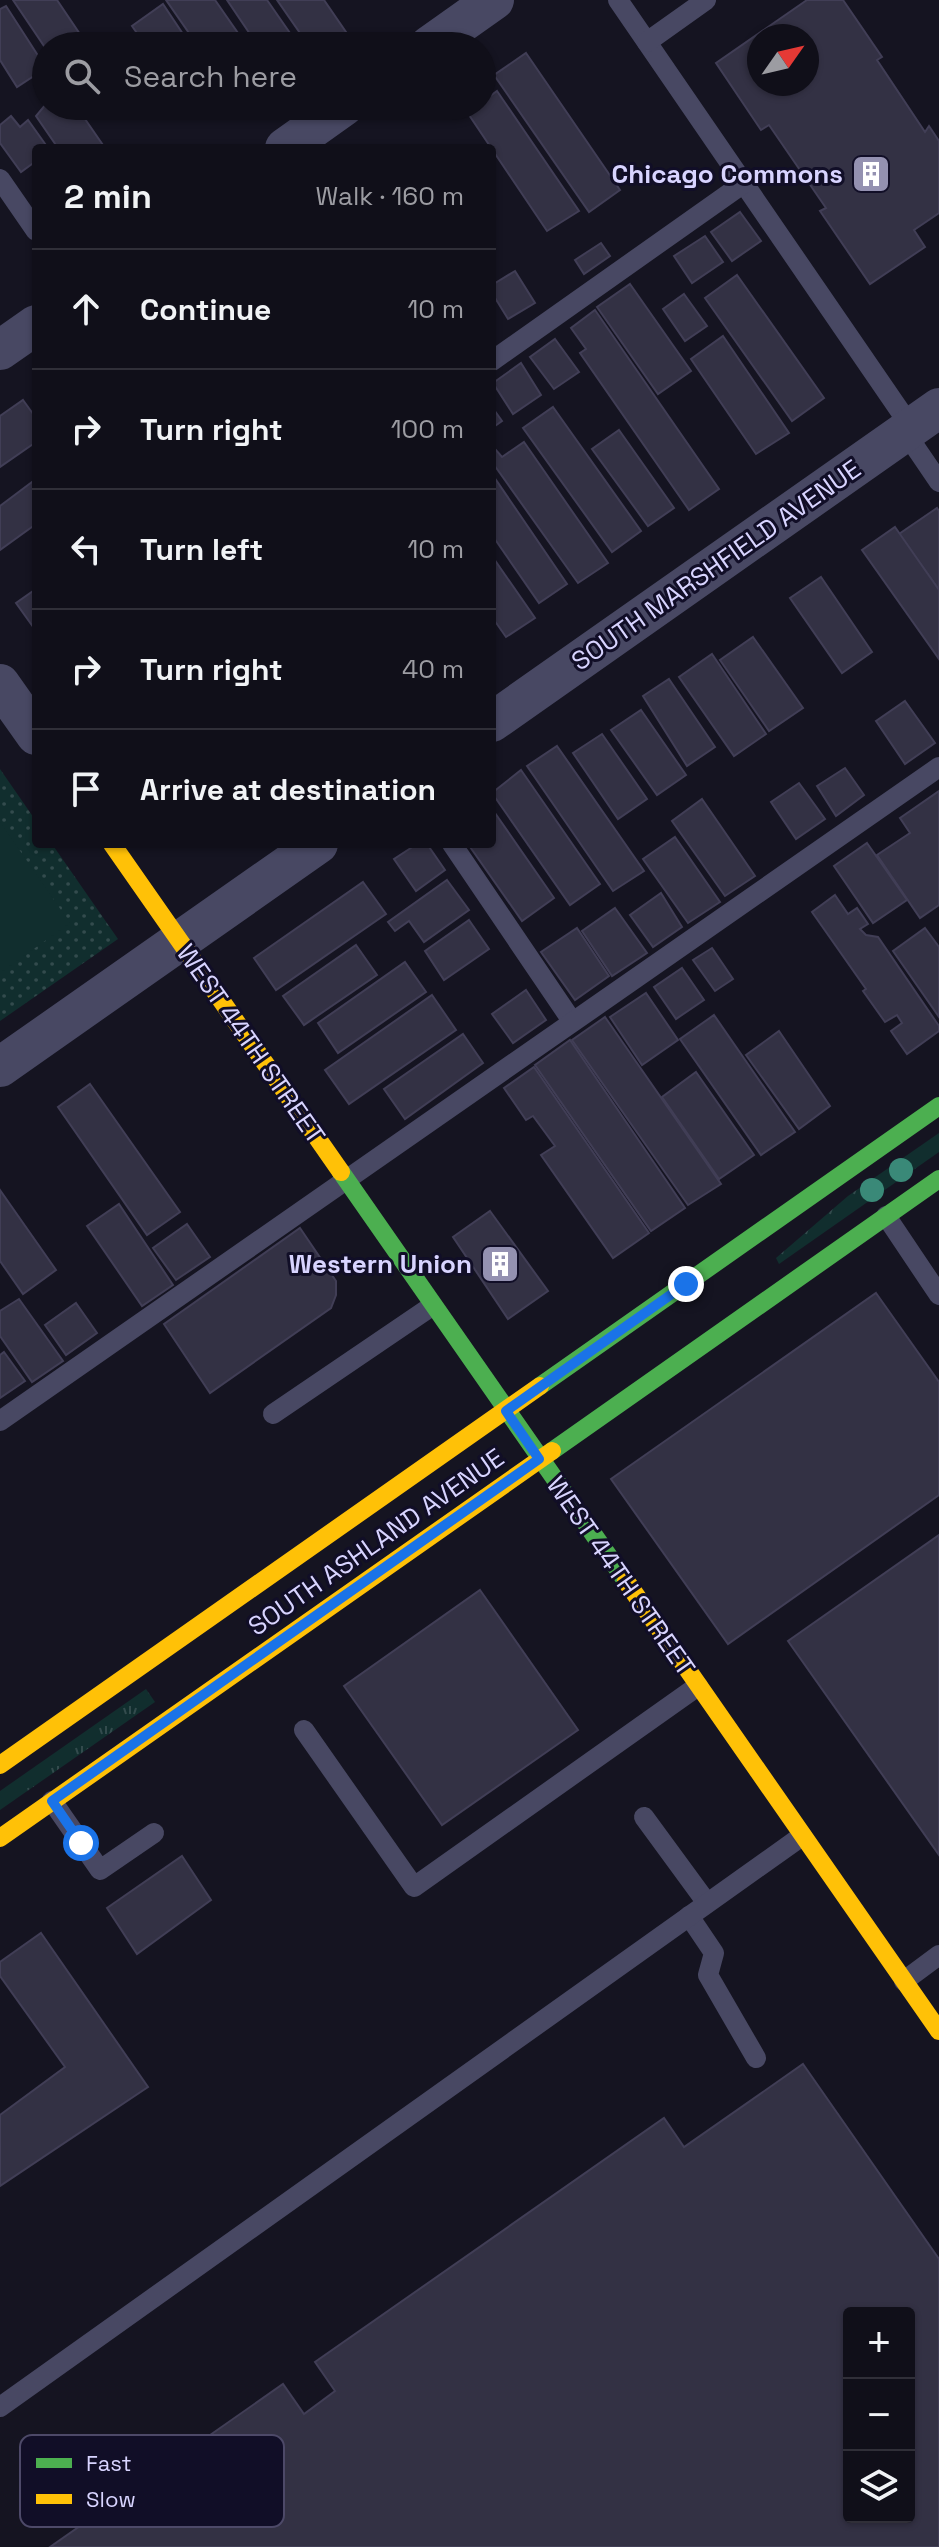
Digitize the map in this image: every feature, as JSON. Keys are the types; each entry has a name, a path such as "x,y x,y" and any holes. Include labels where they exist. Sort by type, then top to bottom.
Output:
{"main road":[{"name":"WEST 44TH STREET","path":"115,848 939,2031"},
{"name":"SOUTH ASHLAND AVENUE","path":"0,1765 939,1106"},
{"name":"SOUTH ASHLAND AVENUE","path":"0,1838 939,1179"}],"street":[{"path":"449,32 494,0"},
{"path":"291,144 324,120"},
{"path":"0,350 32,328"},
{"name":"SOUTH MARSHFIELD AVENUE","path":"496,719 918,422"},
{"path":"0,684 32,729"},
{"path":"0,1067 312,848"}],"lane":[{"path":"618,0 744,183 918,422 939,482"},
{"path":"647,42 706,0"},
{"path":"0,179 32,225"},
{"path":"496,358 744,183"},
{"path":"0,1421 939,767"},
{"path":"455,848 572,1021"},
{"path":"886,1216 939,1295"},
{"path":"273,1414 432,1306"},
{"path":"304,1730 414,1887 698,1686"},
{"path":"52,1801 100,1870 154,1833"},
{"path":"644,1817 707,1903"},
{"path":"0,2407 802,1836"},
{"path":"689,1916 714,1953 708,1975 756,2058"},
{"path":"904,1981 939,1955"}],"green space":[{"path":"0,769 32,815 32,848 55,848 118,939 0,1021"},
{"path":"0,822 70,923 0,973"},
{"path":"939,1133 939,1152 779,1264 776,1258 848,1196"},
{"path":"146,1689 155,1702 0,1810 0,1791"}],"building":[{"path":"13,0 57,0 79,32 35,32"},
{"path":"166,0 215,0 237,32 188,32"},
{"path":"227,0 267,0 289,32 249,32"},
{"path":"277,0 324,0 346,32 299,32"},
{"name":"Chicago Commons","path":"807,0 843,0 882,57 877,60 925,132 929,126 939,141 939,213 914,230 925,247 870,284 820,211 826,208 769,125 761,130 716,63 747,42 747,96 819,96 819,24 772,24"},
{"path":"163,4 182,32 136,32 132,26"},
{"path":"6,6 32,46 32,77 17,87 0,60 0,9"},
{"path":"526,53 620,190 589,212 496,74"},
{"path":"496,92 579,211 547,231 496,155 496,144 489,144 472,120 496,120"},
{"path":"11,116 20,127 28,120 45,144 32,144 32,164 21,172 0,143 0,125"},
{"path":"39,120 86,120 102,144 55,144"},
{"path":"740,212 761,241 732,261 711,232"},
{"path":"705,236 723,262 692,283 674,256"},
{"path":"601,243 610,256 584,274 575,260"},
{"path":"515,271 535,303 508,319 496,300 496,283"},
{"path":"737,275 824,398 792,421 705,298"},
{"path":"630,284 691,371 658,394 597,307"},
{"path":"684,294 707,326 685,341 663,309"},
{"path":"595,310 719,489 689,510 580,353 586,349 571,328"},
{"path":"723,336 789,433 756,454 691,359"},
{"path":"555,339 579,372 554,389 530,357"},
{"path":"521,363 541,395 513,414 496,388 496,381"},
{"path":"23,400 32,412 32,445 0,467 0,416"},
{"path":"553,407 641,531 612,552 523,428"},
{"path":"619,430 674,508 648,526 592,449"},
{"path":"524,442 608,563 578,583 496,468 496,450 502,457"},
{"path":"496,480 567,584 539,603 496,541"},
{"path":"32,482 32,527 0,550 0,506"},
{"path":"937,508 939,511 939,590 899,534"},
{"path":"895,527 939,590 939,659 862,550"},
{"path":"496,562 535,618 506,637 496,623"},
{"path":"821,577 872,652 842,673 790,598"},
{"path":"32,592 32,625 16,603"},
{"path":"753,637 803,708 769,731 720,660"},
{"path":"712,654 766,734 734,756 679,677"},
{"path":"669,679 715,747 687,766 643,696"},
{"path":"905,701 935,743 905,764 876,721"},
{"path":"641,710 686,775 657,795 611,730"},
{"path":"602,734 647,799 618,819 573,753"},
{"path":"557,746 644,871 613,891 527,766"},
{"path":"845,768 864,795 836,816 817,786"},
{"path":"521,770 600,884 570,905 496,799 496,790"},
{"path":"799,783 825,819 796,839 771,802"},
{"path":"939,791 939,905 920,918 877,855 910,833 900,818"},
{"path":"702,799 755,876 725,896 672,821"},
{"path":"496,814 554,898 522,921 471,848 496,848"},
{"path":"675,837 720,902 688,923 643,859"},
{"path":"867,843 907,900 873,923 834,866"},
{"path":"411,848 430,848 445,870 416,891 394,859"},
{"path":"447,880 469,910 424,942 409,921 395,931 388,922"},
{"path":"363,882 386,914 276,990 254,958"},
{"path":"661,893 682,927 653,947 630,915"},
{"path":"835,895 848,914 857,908 868,924 860,929 866,935 878,937 939,1026 939,1031 907,1054 891,1031 902,1023 897,1015 885,1022 863,991 866,989 812,912"},
{"path":"615,908 647,953 612,976 582,931"},
{"path":"469,920 489,949 444,980 425,951"},
{"path":"577,928 609,976 575,1000 541,952"},
{"path":"925,928 939,947 939,1017 893,951"},
{"path":"356,945 377,975 304,1025 283,996"},
{"path":"712,948 733,979 715,991 693,960"},
{"path":"405,962 426,992 338,1053 318,1023"},
{"path":"682,968 704,1000 676,1019 654,987"},
{"path":"526,990 546,1020 513,1043 492,1014"},
{"path":"646,993 678,1040 642,1065 610,1017"},
{"path":"432,995 456,1030 349,1104 325,1070"},
{"path":"714,1015 795,1132 761,1155 680,1039"},
{"path":"605,1017 721,1184 688,1205 572,1040"},
{"path":"779,1031 830,1106 799,1129 746,1055"},
{"path":"463,1034 483,1063 405,1119 384,1089"},
{"path":"570,1040 685,1208 651,1231 535,1065"},
{"path":"534,1067 649,1233 613,1258 541,1155 555,1146 533,1116 526,1120 504,1088"},
{"path":"696,1072 754,1155 719,1179 662,1097"},
{"path":"90,1084 180,1212 147,1235 58,1107"},
{"path":"0,1190 56,1270 23,1294 0,1261"},
{"path":"119,1204 173,1285 142,1306 87,1226"},
{"name":"Western Union","path":"490,1211 548,1291 508,1319 453,1237"},
{"path":"187,1224 210,1257 176,1280 153,1248"},
{"path":"300,1228 336,1281 336,1295 331,1308 210,1393 164,1324"},
{"path":"876,1293 939,1382 939,1495 728,1644 611,1479"},
{"path":"19,1299 63,1361 32,1382 0,1336 0,1311"},
{"path":"76,1303 97,1333 66,1355 45,1325"},
{"path":"4,1352 25,1381 0,1398 0,1355"},
{"path":"939,1535 939,1855 788,1641"},
{"path":"480,1590 578,1730 442,1825 344,1686"},
{"path":"182,1856 211,1900 137,1954 107,1908"},
{"path":"41,1933 148,2087 0,2186 0,2115 65,2067 0,1976 0,1962"},
{"path":"803,2064 939,2259 939,2547 50,2547 79,2527 284,2527 284,2435 210,2435 283,2384 304,2414 335,2391 315,2362 664,2118 684,2147"}],"traffic: fast":[{"path":"540,1386 939,1106"},
{"path":"341,1172 626,1581"},
{"path":"552,1451 939,1179"}],"traffic: slow":[{"path":"115,848 341,1172"},
{"path":"0,1765 540,1386"},
{"path":"0,1838 552,1451"},
{"path":"626,1581 939,2031"}],"place":[{"name":"Chicago Commons","path":"871,174"},
{"name":"Western Union","path":"500,1264"}],"route":[{"path":"81,1843 52,1801 539,1459 506,1411 686,1284"}]}
